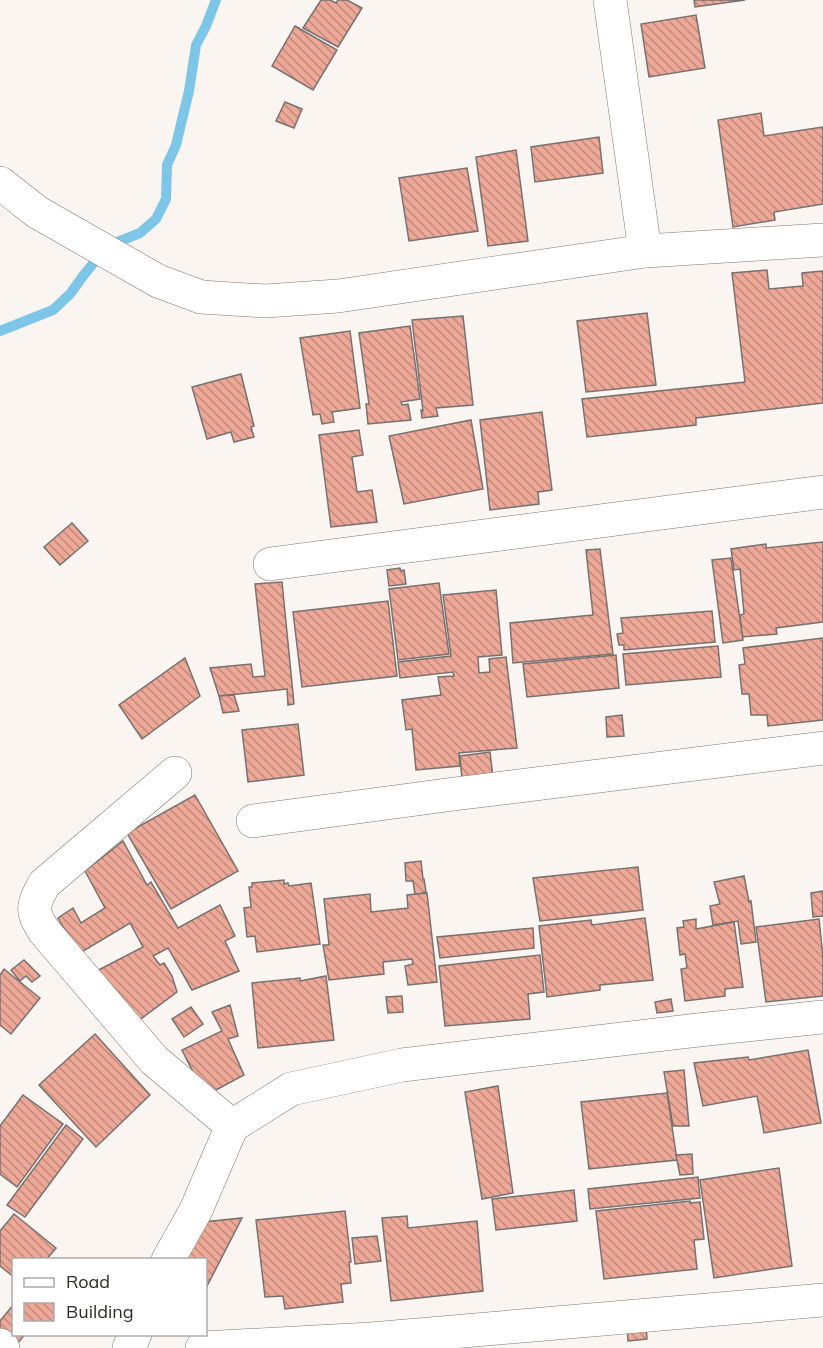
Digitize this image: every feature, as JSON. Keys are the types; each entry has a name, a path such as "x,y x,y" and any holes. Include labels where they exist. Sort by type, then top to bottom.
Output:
{"street":[{"path":"610,0 645,251"},
{"path":"0,183 37,212 148,276 201,297 265,301 338,296 645,251 823,240"},
{"path":"270,564 823,492"},
{"path":"253,821 465,792 823,748"},
{"path":"175,773 44,884 35,902 34,916 44,931 154,1060 232,1126"},
{"path":"169,1258 196,1210 232,1126 291,1089 402,1065 823,1017"},
{"path":"202,1348 371,1343 823,1300"}],"building":[{"path":"321,0 336,3 338,0 347,0 362,8 338,47 303,28"},
{"path":"694,0 745,0 695,7"},
{"path":"696,15 705,68 649,77 641,24"},
{"path":"295,26 337,50 313,90 272,66"},
{"path":"285,102 302,109 294,128 276,121"},
{"path":"761,113 764,136 823,127 823,204 774,212 775,220 733,227 718,120"},
{"path":"599,137 603,173 535,182 531,147"},
{"path":"516,150 528,241 488,246 476,157"},
{"path":"467,168 478,231 409,241 399,178"},
{"path":"767,270 769,289 803,286 802,273 823,271 823,403 696,418 696,425 587,437 582,399 745,382 732,273"},
{"path":"647,313 656,385 586,392 577,321"},
{"path":"463,316 473,405 436,408 438,416 422,418 412,320"},
{"path":"410,326 420,399 401,402 402,405 408,404 411,420 368,424 366,404 369,404 359,333"},
{"path":"350,331 360,408 332,412 334,422 322,424 320,414 313,415 300,338"},
{"path":"241,374 254,426 251,427 254,437 234,442 231,432 207,439 192,387"},
{"path":"542,412 552,490 538,492 539,504 490,510 480,420"},
{"path":"471,420 483,489 404,504 389,436"},
{"path":"359,430 363,455 352,457 357,492 372,490 377,522 331,527 319,435"},
{"path":"72,523 88,541 60,565 44,547"},
{"path":"823,542 823,622 776,628 777,634 742,637 740,615 744,614 740,569 734,570 731,549 766,544 766,548"},
{"path":"600,549 613,654 513,663 510,623 593,615 586,550"},
{"path":"731,558 743,640 723,643 712,560"},
{"path":"400,568 401,571 404,570 406,584 389,586 387,570"},
{"path":"282,582 294,704 288,705 287,689 219,696 210,668 251,664 253,677 265,676 255,584"},
{"path":"439,583 449,654 398,660 389,589"},
{"path":"496,590 502,655 478,657 479,673 490,672 489,659 506,657 517,748 459,753 460,766 416,770 412,729 406,730 402,700 441,695 438,677 454,676 453,672 400,678 398,662 451,656 443,595"},
{"path":"388,601 397,676 302,687 293,612"},
{"path":"712,611 715,642 624,650 624,645 619,645 617,634 623,633 621,618"},
{"path":"823,638 823,720 768,726 767,715 751,715 749,694 742,694 739,665 745,664 743,648"},
{"path":"718,646 721,677 626,685 623,654"},
{"path":"616,655 619,688 527,697 523,664"},
{"path":"185,658 200,696 142,739 119,705"},
{"path":"234,695 239,711 223,713 219,696"},
{"path":"622,715 624,736 607,737 606,717"},
{"path":"298,724 304,775 248,782 242,730"},
{"path":"490,752 493,777 462,780 460,756"},
{"path":"195,795 238,871 171,909 127,833"},
{"path":"123,841 147,885 151,882 178,928 220,905 235,936 225,941 239,971 192,990 168,948 153,956 160,965 164,963 172,976 177,992 134,1024 89,975 143,947 130,923 75,956 58,918 73,908 81,923 105,908 85,871"},
{"path":"421,861 426,892 415,895 413,881 406,881 405,863"},
{"path":"638,867 643,910 540,921 533,878"},
{"path":"744,876 749,902 751,901 756,942 741,944 738,921 713,925 710,906 720,904 714,882"},
{"path":"284,880 284,884 288,883 289,886 311,883 320,944 257,952 255,936 247,937 244,908 251,907 249,887 252,887 252,883"},
{"path":"823,891 823,916 813,917 811,893"},
{"path":"427,893 437,982 408,985 405,966 413,964 412,959 383,962 384,974 329,980 323,945 329,945 324,899 370,894 371,912 408,908 407,895"},
{"path":"645,918 653,980 600,985 600,990 547,997 539,926 591,920 592,925"},
{"path":"696,919 696,929 734,922 743,987 725,989 725,996 685,1001 681,969 687,968 685,954 680,955 677,928 684,927 683,921"},
{"path":"819,919 823,957 823,996 766,1002 756,927"},
{"path":"533,928 534,948 440,958 437,937"},
{"path":"540,955 544,992 528,994 530,1019 445,1026 439,966"},
{"path":"24,960 40,976 32,982 26,976 20,981 11,970"},
{"path":"4,969 40,998 11,1034 0,1025 0,975"},
{"path":"326,976 334,1040 258,1048 252,983 300,978 300,981"},
{"path":"402,996 403,1012 388,1013 386,997"},
{"path":"671,999 673,1011 657,1013 655,1002"},
{"path":"230,1005 238,1036 228,1039 244,1075 205,1096 182,1050 222,1031 212,1012"},
{"path":"191,1007 203,1024 184,1037 172,1019"},
{"path":"95,1034 150,1095 96,1147 39,1085"},
{"path":"808,1050 821,1123 764,1133 757,1096 703,1106 694,1063 748,1057 749,1060"},
{"path":"684,1070 689,1126 673,1126 664,1072"},
{"path":"498,1086 513,1193 482,1199 465,1092"},
{"path":"667,1093 677,1160 589,1169 581,1102"},
{"path":"23,1095 63,1124 17,1187 0,1174 0,1126"},
{"path":"66,1125 83,1139 25,1217 7,1205"},
{"path":"692,1154 693,1174 680,1175 676,1155"},
{"path":"779,1168 792,1266 714,1278 700,1180"},
{"path":"698,1177 700,1198 590,1209 588,1189"},
{"path":"574,1190 577,1221 496,1230 492,1199"},
{"path":"690,1201 690,1203 700,1202 704,1239 694,1240 697,1269 604,1279 596,1211"},
{"path":"345,1211 351,1283 341,1284 343,1302 285,1309 283,1296 265,1297 256,1220"},
{"path":"14,1214 56,1248 48,1258 12,1258 12,1275 0,1266 0,1231"},
{"path":"407,1216 408,1228 477,1221 483,1291 391,1301 382,1218"},
{"path":"242,1218 207,1286 207,1258 184,1258 203,1222"},
{"path":"377,1236 381,1261 355,1264 352,1238"},
{"path":"12,1306 12,1336 23,1336 14,1348 0,1339 0,1321"},
{"path":"646,1326 647,1339 628,1341 627,1328"}],"waterway":[{"path":"0,331 53,310 70,294 104,250 140,233 156,219 166,199 167,165 176,145 189,91 196,45 216,0"}]}
